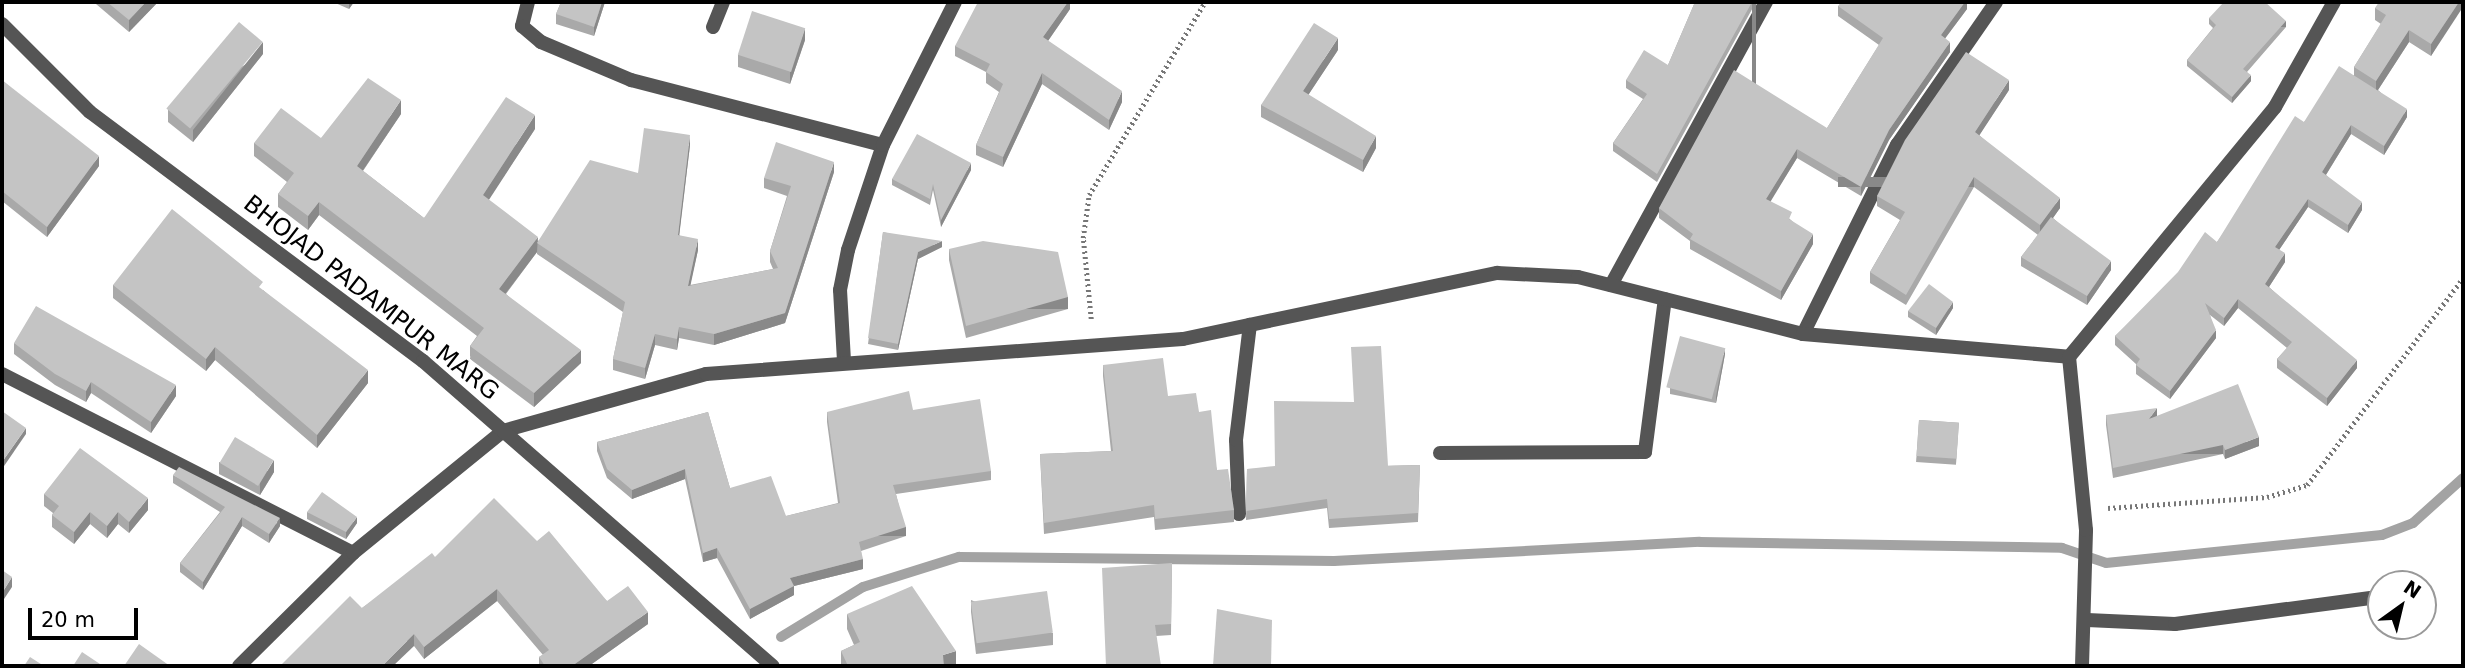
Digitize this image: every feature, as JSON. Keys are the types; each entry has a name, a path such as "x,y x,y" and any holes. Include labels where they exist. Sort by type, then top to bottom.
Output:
{"street":[{"path":"528,2 522,26 541,42 631,80 883,145"},
{"path":"713,27 723,2"},
{"path":"844,361 840,290 883,145 955,2"},
{"path":"1611,285 1766,2"},
{"path":"1802,334 1896,145 1996,2"},
{"path":"2082,666 2089,600 2086,530 2069,357 2275,107 2334,2"},
{"name":"BHOJAD PADAMPUR MARG","path":"2,24 90,112 423,361 773,666"},
{"path":"239,666 353,553 503,431 706,374 844,361 1183,339 1497,273 1611,285 1802,334 2069,357"},
{"path":"1440,453 1645,452 1665,299"},
{"path":"1239,514 1236,440 1250,325"},
{"path":"2,374 353,553"},
{"path":"2087,620 2175,624 2367,598"}],"path":[{"path":"1094,345 1083,238 1089,195 1205,2"},
{"path":"2083,509 2267,497 2307,485 2463,278"}],"building":[{"path":"107,2 146,2 129,20"},
{"path":"561,2 602,2 594,27 556,14"},
{"path":"978,2 1068,2 1043,37 1122,91 1109,120 1042,73 1003,157 976,145 1003,84 986,72 990,64 955,46"},
{"path":"1695,2 1752,2 1657,174 1613,143 1647,94 1626,80 1644,50 1668,65"},
{"path":"1841,2 1965,2 1941,35 1950,42 1889,130 1861,187 1797,149 1766,199 1792,212 1789,219 1813,234 1781,291 1690,239 1693,234 1659,208 1734,70 1827,128 1883,38 1838,6"},
{"path":"2224,2 2265,2 2286,21 2243,69 2251,75 2232,97 2187,60 2216,25 2209,18"},
{"path":"2379,2 2459,2 2431,44 2409,30 2376,81 2354,67 2386,15 2375,8"},
{"path":"752,11 805,28 791,72 738,55"},
{"path":"239,22 263,42 190,128 166,109"},
{"path":"1314,23 1338,38 1303,91 1376,136 1363,160 1261,105"},
{"path":"1966,52 2009,80 1975,132 2060,198 2040,225 1974,177 1906,295 1870,272 1905,212 1877,196 1905,140"},
{"path":"2339,66 2407,109 2384,146 2351,125 2322,172 2362,202 2348,225 2308,199 2275,247 2285,253 2265,284 2357,360 2327,398 2277,359 2292,342 2238,299 2224,318 2205,303 2216,330 2170,391 2136,365 2140,359 2115,336 2178,272 2205,232 2217,242 2295,116 2304,122"},
{"path":"368,78 401,100 357,166 424,218 506,97 535,115 483,195 538,237 499,289 581,350 534,393 470,346 484,328 319,202 308,216 278,194 294,173 254,143 281,108 321,138"},
{"path":"2,80 99,156 47,227 2,191"},
{"path":"644,128 690,135 678,235 698,239 688,286 778,268 770,251 791,186 764,178 776,142 834,162 785,313 714,334 679,327 677,339 655,334 645,368 613,359 625,302 537,243 590,160 638,173"},
{"path":"917,134 971,163 941,220 933,184 930,199 892,179"},
{"path":"172,209 263,282 259,287 368,370 317,435 215,347 206,359 113,285"},
{"path":"2051,217 2111,261 2087,296 2021,257"},
{"path":"883,232 942,241 918,252 898,344 868,338"},
{"path":"983,241 1058,252 1068,297 966,326 949,249"},
{"path":"1929,284 1953,302 1936,328 1908,311"},
{"path":"36,306 176,385 151,422 91,382 86,391 55,374 14,343"},
{"path":"1680,336 1725,348 1712,399 1666,387"},
{"path":"1381,346 1388,466 1420,465 1418,513 1329,519 1327,499 1246,511 1247,469 1275,466 1274,401 1354,402 1351,347"},
{"path":"1163,358 1168,396 1196,393 1199,412 1211,410 1217,470 1228,469 1234,510 1155,519 1154,505 1044,523 1040,454 1113,451 1103,365"},
{"path":"2238,384 2259,437 2225,450 2223,445 2113,468 2106,415 2157,408 2149,419"},
{"path":"909,391 913,410 980,399 991,471 893,485 906,527 859,542 863,559 790,578 794,586 750,609 717,548 703,553 685,469 632,490 607,469 597,442 708,412 730,488 771,476 786,516 840,503 827,412"},
{"path":"2,411 26,428 2,462"},
{"path":"1919,420 1959,423 1956,459 1916,456"},
{"path":"235,437 274,460 258,486 220,463"},
{"path":"80,448 148,498 129,522 118,512 107,526 90,512 74,532 52,515 59,506 44,494"},
{"path":"179,467 280,518 269,534 242,517 203,582 180,563 225,507 173,475"},
{"path":"322,492 357,517 346,532 307,512"},
{"path":"494,498 537,541 549,531 607,601 628,586 648,612 572,666 545,666 539,657 549,650 497,589 424,647 414,634 382,666 280,666 350,596 362,608 432,553 435,557"},
{"path":"1172,563 1171,624 1155,625 1161,666 1106,666 1102,568"},
{"path":"2,570 12,577 2,593"},
{"path":"912,586 956,651 943,655 944,666 848,666 841,651 860,642 847,614"},
{"path":"1047,591 1053,633 977,643 971,602"},
{"path":"1217,609 1272,620 1271,666 1213,666"},
{"path":"139,644 170,666 124,666"},
{"path":"82,652 103,666 73,666"},
{"path":"30,657 44,666 24,666"}],"waterway":[{"path":"781,637 863,587 959,557 1334,561 1700,542 2062,548 2106,563 2382,535 2413,523 2463,478"}]}
